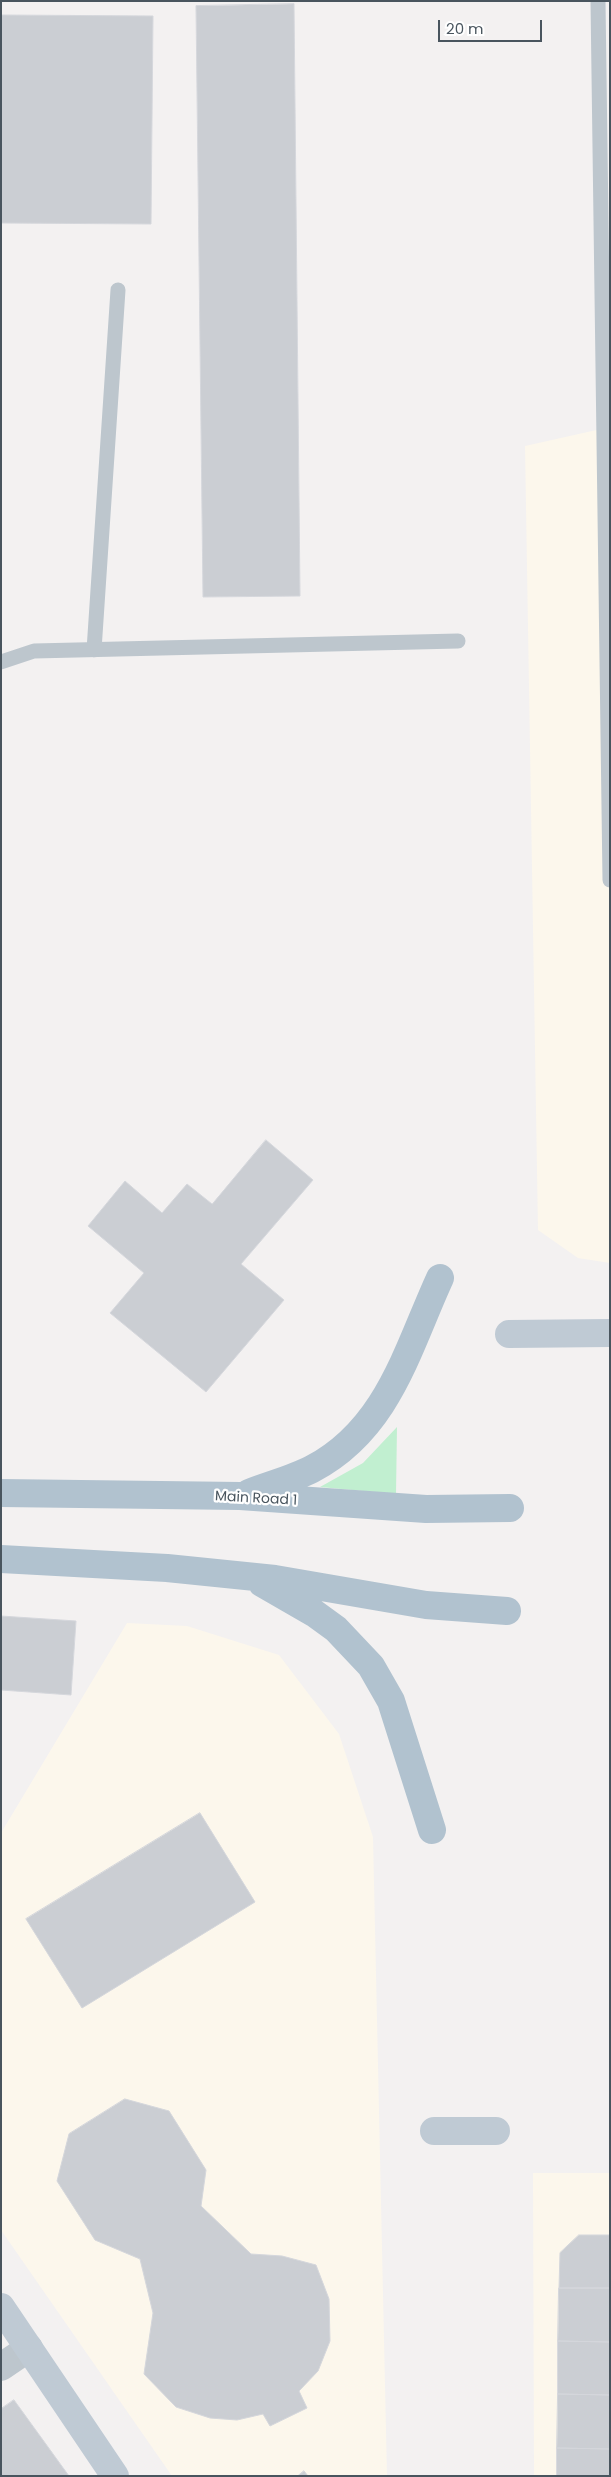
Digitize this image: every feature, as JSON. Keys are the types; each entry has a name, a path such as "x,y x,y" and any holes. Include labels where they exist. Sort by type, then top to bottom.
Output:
{"main road":[{"path":"240,1496 312,1469 350,1444 379,1410 397,1377 440,1278"},
{"name":"Main Road 1","path":"1,1493 240,1496 426,1509 510,1508"},
{"path":"1,1559 167,1568 252,1577 426,1606 507,1611"},
{"path":"252,1577 314,1613 336,1629 371,1666 391,1701 432,1830"}],"street":[{"path":"510,1334 610,1333"},
{"path":"434,2131 496,2131"},
{"path":"1,2307 115,2476"},
{"path":"1,2368 30,2348"}],"lane":[{"path":"598,1 610,880"},
{"path":"94,650 118,290"},
{"path":"1,662 34,651 458,641"}],"shaded area":[{"path":"610,427 610,1263 578,1258 538,1230 525,446"},
{"path":"127,1623 187,1626 279,1655 339,1734 373,1837 387,2476 172,2476 1,2230 1,1833"},
{"path":"533,2173 610,2173 610,2476 534,2476"}],"green space":[{"path":"397,1427 396,1494 320,1487 363,1463"}],"building":[{"path":"294,4 300,596 203,597 196,6"},
{"path":"1,15 153,16 151,224 1,223"},
{"path":"266,1140 313,1180 241,1264 284,1300 206,1392 110,1313 144,1273 88,1226 125,1181 162,1213 187,1184 212,1204"},
{"path":"1,1616 76,1621 71,1695 1,1690"},
{"path":"200,1813 255,1902 82,2008 26,1919"},
{"path":"125,2099 169,2111 206,2170 201,2206 251,2254 282,2256 316,2265 329,2299 330,2341 318,2371 299,2391 307,2408 270,2426 263,2414 237,2420 210,2418 176,2407 144,2374 153,2313 140,2259 95,2240 57,2181 69,2134"},
{"path":"579,2235 610,2235 610,2288 559,2288 560,2253"},
{"path":"559,2288 610,2288 610,2342 558,2341"},
{"path":"558,2341 610,2342 610,2395 558,2394"},
{"path":"558,2394 610,2395 610,2449 557,2448"},
{"path":"14,2400 69,2476 1,2476 1,2409"},
{"path":"557,2448 610,2449 610,2476 557,2476"},
{"path":"304,2471 308,2476 298,2476"}]}
